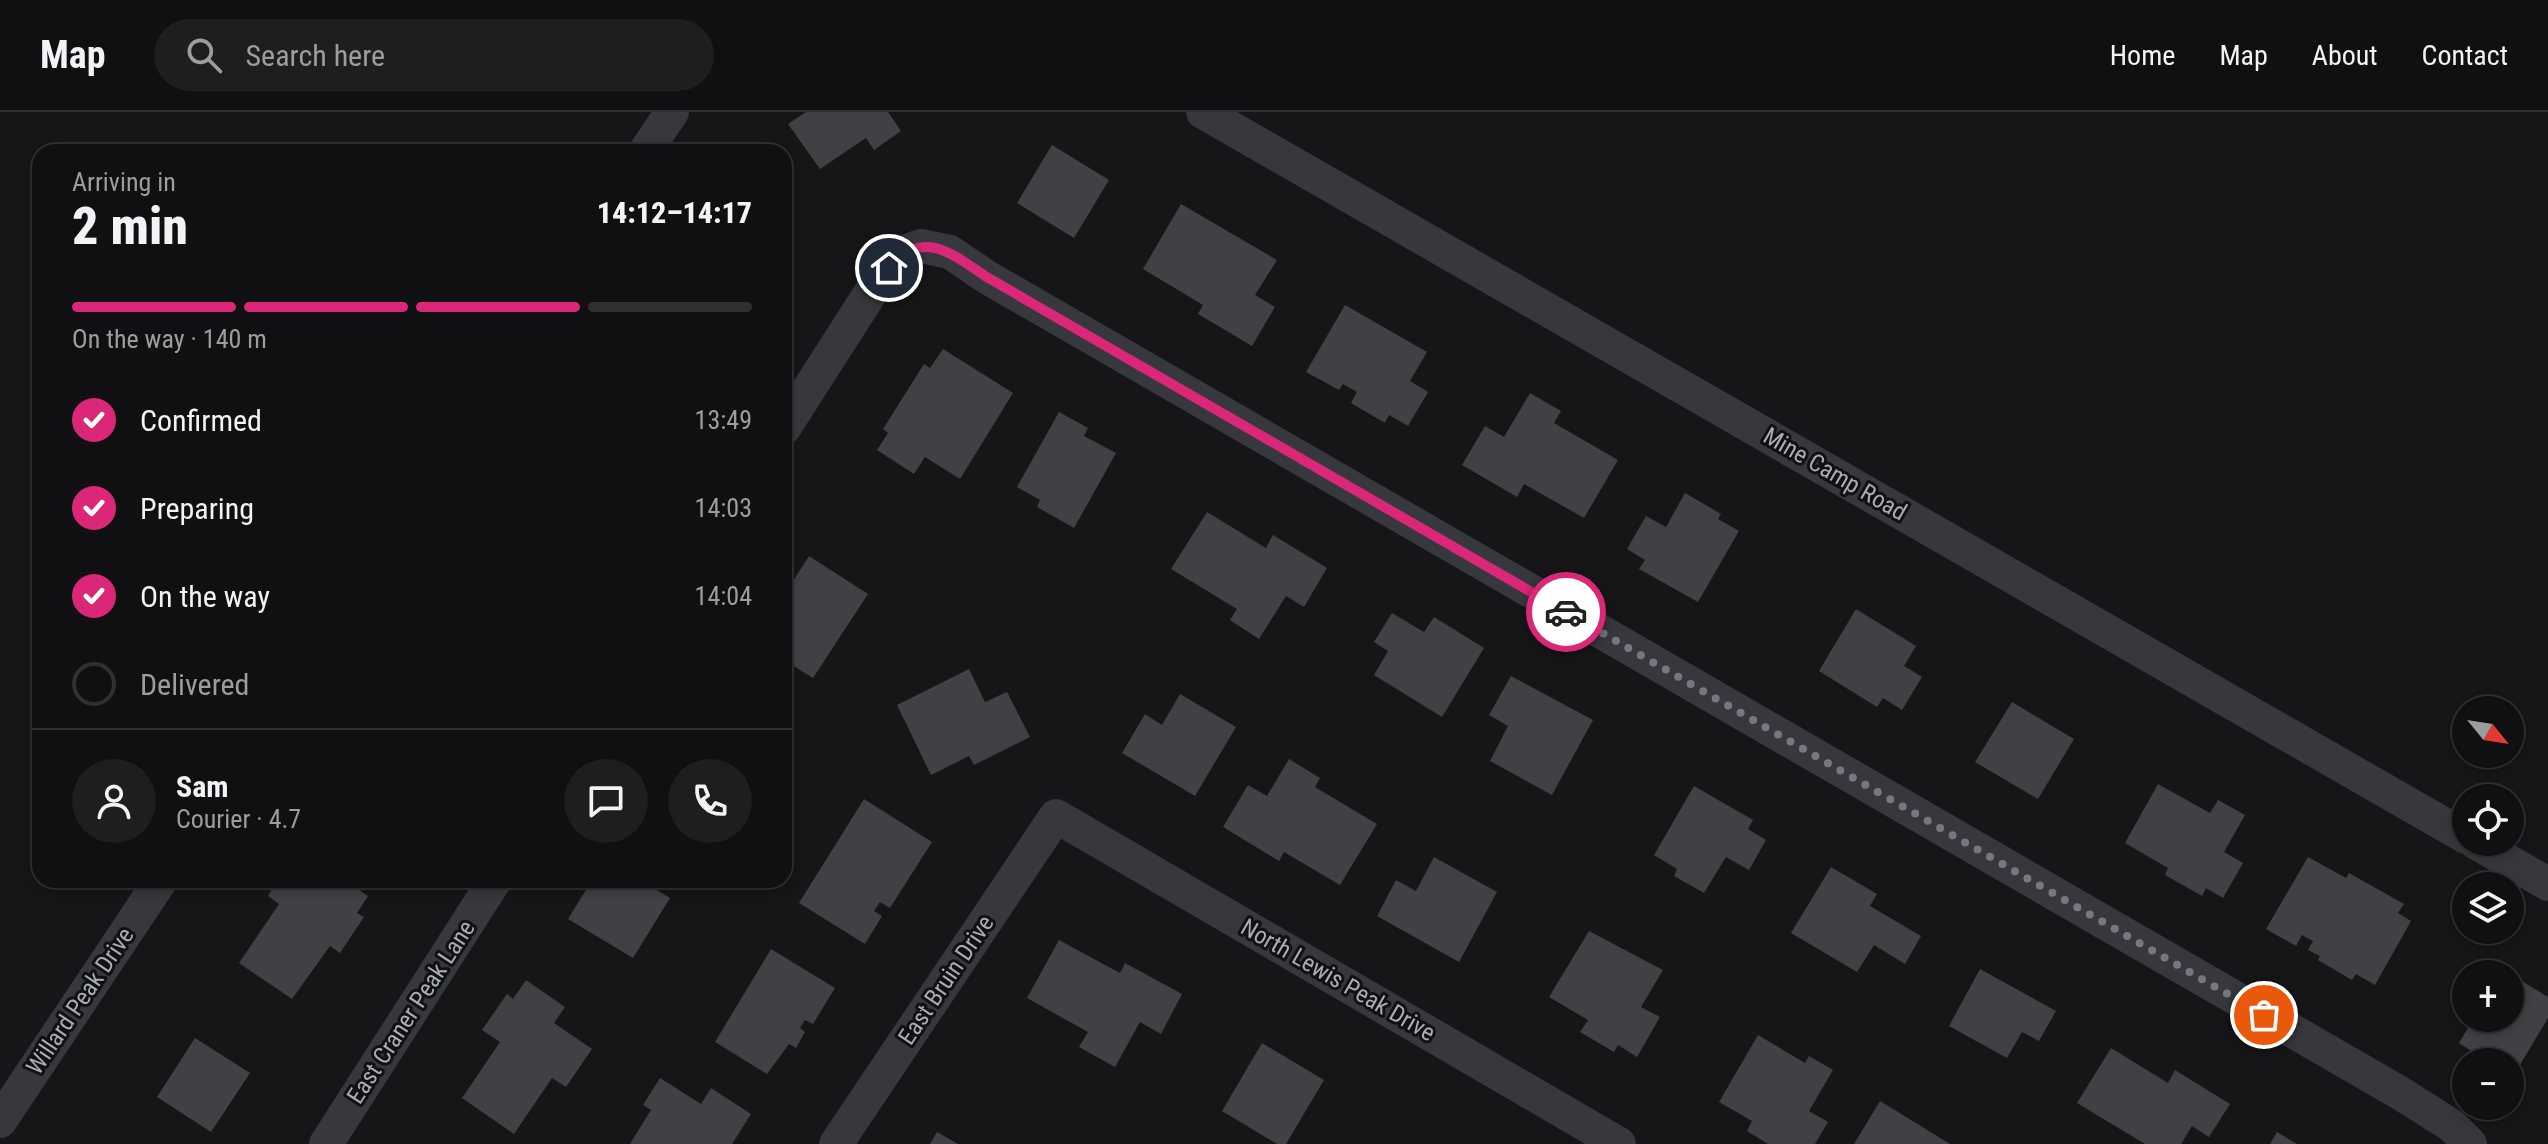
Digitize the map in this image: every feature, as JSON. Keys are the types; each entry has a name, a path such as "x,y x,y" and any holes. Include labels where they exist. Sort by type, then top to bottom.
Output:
{"street":[{"path":"650,144 672,112"},
{"name":"Mine Camp Road","path":"1203,112 2452,829"},
{"path":"792,415 878,281 899,254 921,246 950,252 985,276 2400,1093 2452,1126 2470,1144"},
{"name":"East Bruin Drive","path":"836,1144 1056,816"},
{"name":"North Lewis Peak Drive","path":"1056,816 1619,1144"},
{"path":"2499,856 2548,884"},
{"name":"Willard Peak Drive","path":"0,1121 156,888"},
{"name":"East Craner Peak Lane","path":"326,1144 490,888"}],"building":[{"path":"806,112 888,112 901,131 874,150 866,138 820,169 788,124"},
{"path":"1052,145 1109,180 1074,238 1017,203"},
{"path":"1181,204 1277,260 1255,295 1275,307 1252,346 1198,314 1203,305 1143,269"},
{"path":"1345,305 1427,352 1410,381 1428,392 1408,426 1389,415 1385,423 1351,403 1357,392 1343,384 1339,390 1306,372"},
{"path":"943,349 1013,393 960,479 925,457 914,474 877,450 888,433 883,429 924,364 930,368"},
{"path":"1530,393 1561,411 1554,423 1618,460 1584,518 1524,484 1517,497 1462,465 1485,426 1504,437"},
{"path":"1059,412 1088,428 1084,436 1116,453 1074,528 1037,507 1040,500 1017,487"},
{"path":"1685,493 1721,514 1718,519 1739,531 1698,602 1639,569 1645,560 1627,549 1646,516 1666,527"},
{"path":"1207,512 1266,548 1273,535 1327,568 1304,607 1286,596 1259,639 1230,620 1237,609 1171,569"},
{"path":"809,556 868,594 813,678 792,665 792,583"},
{"path":"1856,609 1916,646 1904,666 1922,677 1902,710 1883,698 1877,707 1819,671"},
{"path":"1392,613 1424,632 1434,617 1484,648 1442,717 1374,675 1388,651 1374,642"},
{"path":"969,669 985,702 1007,692 1030,737 974,765 969,756 931,775 897,705"},
{"path":"1511,676 1593,720 1552,795 1490,761 1508,726 1489,715"},
{"path":"1180,694 1236,727 1195,796 1122,753 1145,714 1162,725"},
{"path":"2012,702 2074,739 2038,799 1975,762"},
{"path":"1289,759 1320,778 1315,787 1377,824 1340,885 1284,852 1279,861 1223,827 1248,785 1267,796"},
{"path":"2158,784 2210,813 2218,800 2245,815 2224,852 2243,863 2223,898 2206,888 2202,896 2165,875 2168,868 2125,843"},
{"path":"1694,786 1753,820 1748,829 1766,840 1749,870 1726,857 1704,893 1674,876 1677,869 1654,855"},
{"path":"864,799 932,842 890,908 880,902 874,911 882,916 865,944 799,903"},
{"path":"1434,857 1497,892 1459,962 1377,916 1396,880 1416,891"},
{"path":"2308,857 2346,878 2349,873 2404,904 2398,913 2411,921 2375,985 2356,974 2352,980 2318,960 2320,956 2308,950 2313,941 2302,935 2296,946 2266,929"},
{"path":"1831,867 1877,894 1870,906 1921,936 1905,964 1874,945 1857,972 1791,933"},
{"path":"273,888 356,888 368,896 357,913 364,917 340,953 330,946 292,999 239,963 279,904 268,896"},
{"path":"587,888 653,888 670,898 633,958 568,919"},
{"path":"1589,931 1663,970 1641,1007 1660,1017 1637,1057 1618,1045 1614,1052 1580,1032 1588,1020 1549,997"},
{"path":"1059,940 1120,973 1125,963 1182,994 1161,1034 1140,1022 1115,1067 1079,1047 1088,1032 1027,998"},
{"path":"771,949 835,988 813,1024 805,1020 800,1028 805,1032 796,1048 789,1044 767,1074 715,1042"},
{"path":"1980,969 2056,1011 2039,1041 2022,1032 2007,1058 1949,1026"},
{"path":"526,980 565,1007 554,1023 592,1049 566,1087 552,1078 514,1134 462,1098 500,1042 482,1030 507,994 513,999"},
{"path":"2524,982 2548,997 2548,1018 2524,1058 2524,1048 2467,1048 2459,1043 2466,1032 2524,1032"},
{"path":"1758,1035 1805,1063 1809,1056 1833,1070 1809,1111 1828,1122 1815,1144 1768,1144 1747,1131 1752,1121 1719,1102"},
{"path":"195,1038 250,1073 211,1132 157,1097"},
{"path":"1262,1043 1324,1080 1286,1144 1277,1144 1222,1111"},
{"path":"2111,1048 2168,1083 2175,1070 2230,1104 2209,1137 2192,1126 2181,1144 2145,1144 2077,1103"},
{"path":"660,1078 701,1104 711,1088 751,1114 732,1144 630,1144 651,1110 643,1105"},
{"path":"1880,1101 1950,1144 1854,1144"},
{"path":"937,1132 958,1144 930,1144"},
{"path":"2277,1132 2297,1144 2270,1144"}],"way so far":[{"path":"1566,612 2264,1015"}],"route":[{"path":"889,268 899,254 921,246 950,252 985,276 1566,612"}]}
